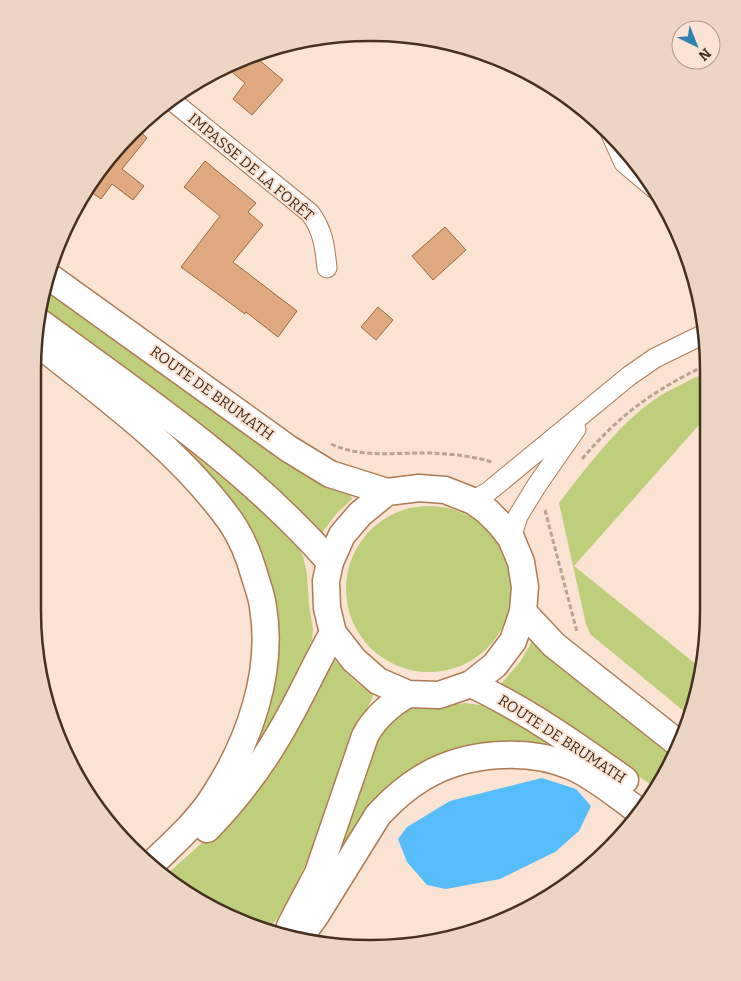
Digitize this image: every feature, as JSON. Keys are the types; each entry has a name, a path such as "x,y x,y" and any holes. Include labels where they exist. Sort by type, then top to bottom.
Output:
{"main road":[{"name":"ROUTE DE BRUMATH","path":"54,280 289,449 330,474 388,492"},
{"path":"44,326 164,414 224,462 282,512 330,562"},
{"path":"42,347 112,401 202,485 232,524 251,563 263,606 265,634 264,664 252,718 241,746 213,798 196,819 156,860"},
{"path":"419,488 445,490 473,501 487,511 511,538 521,562 525,587 524,612 513,641 495,665 471,684 438,695 408,694 378,681 354,660 333,633 327,608 326,581 330,562 342,535 360,514 388,492 419,488"},
{"path":"524,612 554,645 673,740"},
{"path":"164,867 206,830 225,810 262,763 278,737 333,633"},
{"name":"ROUTE DE BRUMATH","path":"471,684 496,696 554,731 644,794"},
{"path":"287,929 318,874 365,736 371,724 380,714 408,694"},
{"path":"303,933 378,815 406,789 423,777 447,766 472,759 494,756 521,756 549,760 573,767 597,781 634,808"}],"street":[{"name":"IMPASSE DE LA FORÊT","path":"177,105 310,213 318,223 323,236 327,268"},
{"path":"621,156 624,164 633,171"},
{"path":"473,501 488,492 629,376 656,358 698,337"},
{"path":"511,538 518,516 537,485 567,440 599,402"}],"path":[{"path":"579,463 602,435 645,399 700,368"},
{"path":"326,442 343,450 380,455 432,453 465,456 495,463 508,475"},
{"path":"542,504 578,635"}],"green space":[{"path":"51,292 327,485 350,494 352,499 336,514 322,533 319,533 47,314"},
{"path":"700,375 700,424 574,566 695,663 689,696 684,711 590,634 586,624 559,503 615,434 641,410 673,388"},
{"path":"149,418 255,505 298,548 303,556 307,574 313,629 312,640 280,708 241,769 275,614"},
{"path":"437,506 461,512 488,530 506,557 511,573 511,605 506,621 488,648 475,658 453,669 421,672 397,666 376,653 365,642 349,613 346,581 352,557 365,536 376,525 405,509"},
{"path":"531,643 535,643 668,751 650,784 579,734 500,685 520,662"},
{"path":"334,659 362,687 374,694 351,742 305,865 295,887 273,925 225,906 206,896 170,872 215,831"},
{"path":"466,703 486,706 501,712 561,749 463,753 330,867 375,736 404,706"}],"water":[{"path":"542,778 576,789 591,806 579,831 555,852 500,879 446,889 427,885 407,862 398,839 407,827 450,801"}],"building":[{"path":"260,61 283,80 252,115 233,99 245,83 232,72"},
{"path":"142,134 147,138 122,169 144,186 133,200 112,184 101,199 93,194 109,170"},
{"path":"205,161 256,203 248,212 263,225 233,262 297,311 278,337 246,312 245,314 181,267 220,216 184,187"},
{"path":"445,227 466,250 433,280 412,256"},
{"path":"378,307 393,320 376,340 361,327"}]}
